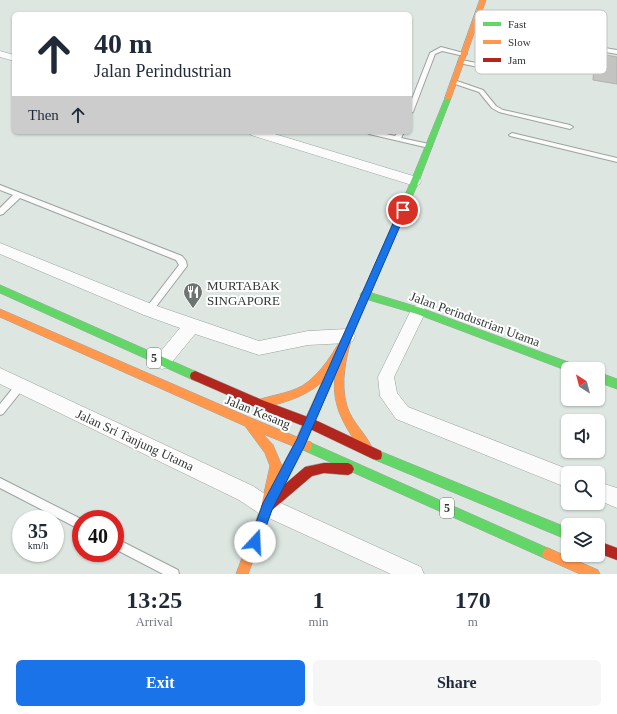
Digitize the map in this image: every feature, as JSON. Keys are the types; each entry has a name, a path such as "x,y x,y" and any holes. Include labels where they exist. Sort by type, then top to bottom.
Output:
{"main road":[{"path":"480,10 483,0"},
{"path":"242,574 267,507 300,443 416,181 475,23"},
{"name":"Jalan Kesang","path":"0,289 259,404 309,423 368,451 561,531"},
{"name":"Jalan Perindustrian Utama","path":"365,295 418,311 561,364"},
{"name":"Jalan Kesang","path":"0,313 247,422 300,443 594,574"},
{"path":"259,404 295,394 306,389 315,382 346,339"},
{"path":"346,339 339,393 341,405 345,417 368,451"},
{"path":"605,380 617,384"},
{"path":"247,422 269,449 276,466 267,507"},
{"path":"267,507 309,471 317,468 356,469"},
{"path":"605,550 617,554"}],"street":[{"path":"0,54 12,57"},
{"path":"261,134 416,181"},
{"path":"0,248 149,310 189,329 259,348 308,338 346,339"},
{"path":"418,311 386,377 389,396 402,413 561,476"},
{"path":"162,362 189,329"},
{"name":"Jalan Sri Tanjung Utama","path":"0,376 246,493 267,507 414,574"},
{"path":"605,494 617,498"}],"lane":[{"path":"412,107 433,53 441,49 475,62"},
{"path":"607,50 617,52"},
{"path":"454,82 481,91 494,107 501,111 570,127"},
{"path":"377,134 429,146"},
{"path":"397,139 400,134"},
{"path":"512,135 617,160"},
{"path":"0,187 179,258 182,261 183,266 149,310"},
{"path":"0,212 19,194"},
{"path":"0,411 20,386"},
{"path":"0,483 72,520"},
{"path":"124,548 174,574"}],"building":[{"path":"607,55 617,57 617,84 593,80 593,74 607,74"}],"traffic: fast":[{"path":"383,255 415,181 448,98"},
{"path":"0,289 195,376"},
{"path":"365,295 418,311 561,364"},
{"path":"605,380 617,384"},
{"path":"307,446 548,554"},
{"path":"377,455 561,531"}],"traffic: slow":[{"path":"479,10 483,0"},
{"path":"448,98 475,22"},
{"path":"242,574 267,507 300,443 383,255"},
{"path":"0,313 247,422 307,446"},
{"path":"345,342 340,377 340,398 349,422 368,450"},
{"path":"259,404 291,396 305,389 318,379 325,371 344,344"},
{"path":"249,424 269,449 276,466 267,507"},
{"path":"548,554 594,574"}],"traffic: jam":[{"path":"195,376 259,404 309,423 377,455"},
{"path":"267,507 309,471 324,468 348,469"},
{"path":"605,550 617,554"}],"place":[{"name":"MURTABAK SINGAPORE","path":"193,309"}],"route":[{"path":"255,542 267,507 300,443 346,342 347,336 403,210"}]}
